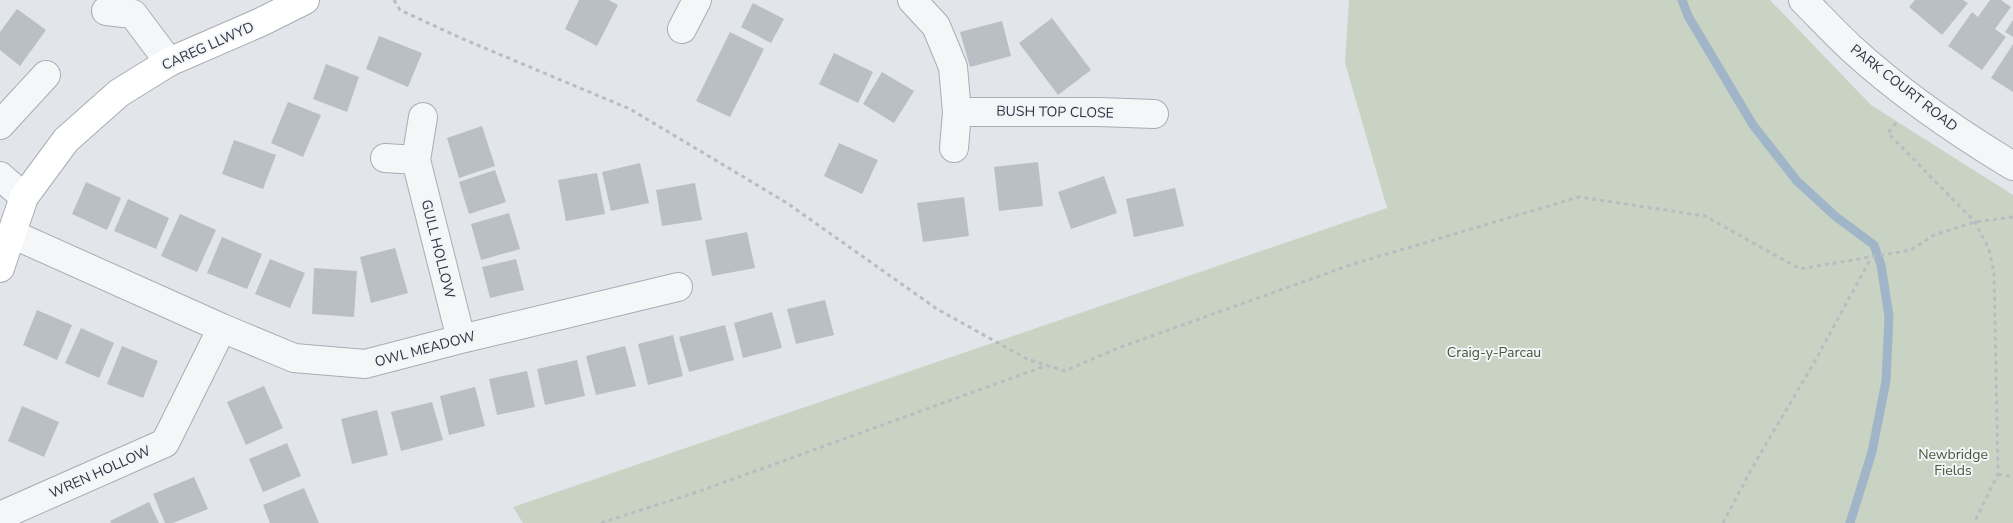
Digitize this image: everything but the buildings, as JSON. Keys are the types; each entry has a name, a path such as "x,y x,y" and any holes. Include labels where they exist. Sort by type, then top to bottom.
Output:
{"street":[{"name":"CAREG LLWYD","path":"0,268 24,197 66,140 119,93 169,62 261,22 305,0"},
{"path":"682,29 697,0"},
{"path":"912,0 936,26 953,67 957,112 954,148"},
{"name":"PARK COURT ROAD","path":"1803,0 1853,49 1913,98 2013,166"},
{"path":"106,11 133,14 169,62"},
{"path":"0,125 46,75"},
{"name":"BUSH TOP CLOSE","path":"957,112 1154,114"},
{"name":"GULL HOLLOW","path":"423,117 416,160 461,339"},
{"path":"385,158 416,160"},
{"path":"0,176 24,197"},
{"name":"OWL MEADOW","path":"12,234 222,328 294,358 365,364 678,287"},
{"name":"WREN HOLLOW","path":"0,516 165,443 222,328"}],"path":[{"path":"394,0 400,10 454,35 630,109 787,203 937,309 1028,359 1066,371 1118,348 1352,264 1579,197 1704,216 1800,269 1911,250 1934,235 1974,222 2013,217"},
{"path":"1913,98 1888,133 1974,222 1989,249 1994,273 1998,474 1974,523"},
{"path":"1723,523 1752,468 1816,360 1872,258"},
{"path":"601,523 700,492 1048,365"},
{"path":"1998,474 2013,477"}],"green space":[{"path":"1349,0 1770,0 1871,105 2013,195 2013,523 523,523 513,507 1387,208 1345,63"}],"waterway":[{"path":"1682,0 1688,16 1753,125 1797,181 1835,216 1874,245 1881,265 1889,316 1886,381 1872,452 1850,523"}],"park label":[{"name":"Craig-y-Parcau","path":"1494,352"},
{"name":"Newbridge Fields","path":"1953,462"}]}
